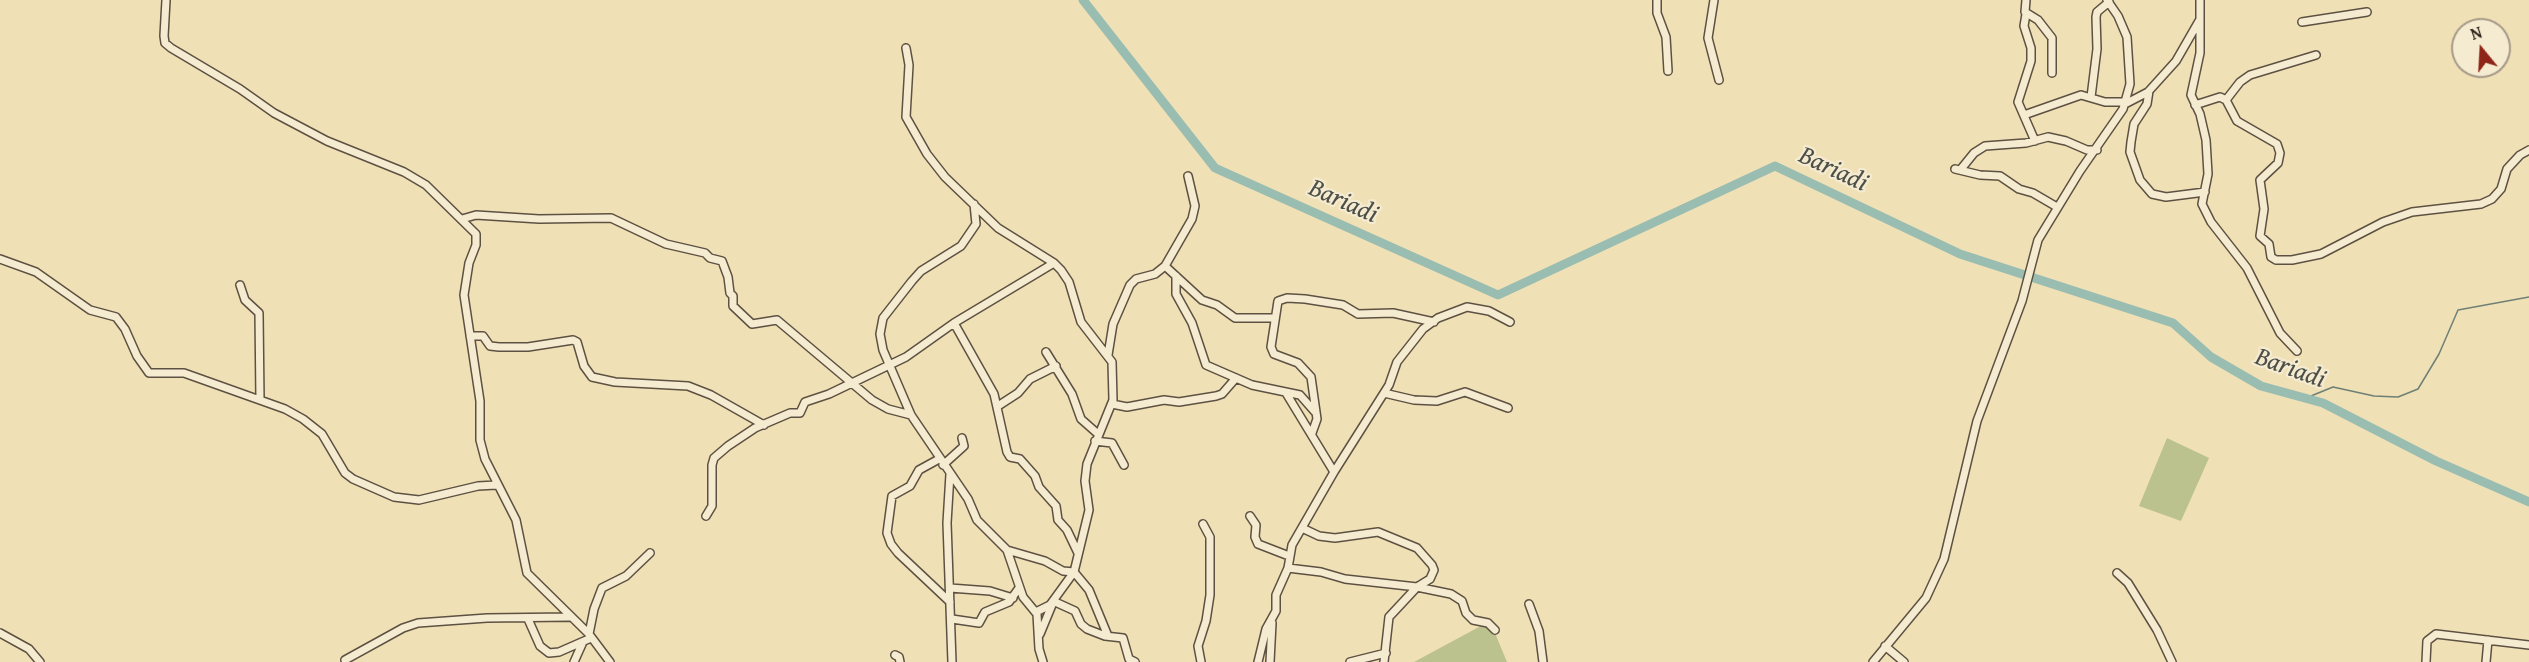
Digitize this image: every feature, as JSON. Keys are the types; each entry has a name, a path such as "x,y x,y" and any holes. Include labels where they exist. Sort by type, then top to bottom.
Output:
{"street":[{"path":"166,0 165,44 232,84 274,113 327,141 404,172 426,185 476,234 477,239 465,283 480,401 482,449 496,485 516,520 527,573 590,637 610,662"},
{"path":"1657,0 1657,13 1666,37 1668,71"},
{"path":"1714,0 1708,38 1719,80"},
{"path":"2026,0 2024,26 2031,48 2031,61 2018,102 2035,141"},
{"path":"2200,0 2200,53 2192,88 2206,140 2208,174 2202,204 2211,222 2247,268 2271,320 2296,351"},
{"path":"1873,662 1926,598 1944,559 1981,408 2022,301 2038,240 2125,103 2130,84 2127,37 2108,1 2097,12 2096,17 2097,49 2091,97"},
{"path":"2302,22 2367,12"},
{"path":"2026,14 2038,20 2052,38 2052,73"},
{"path":"2024,115 2077,96 2091,97 2105,102 2125,103 2149,91 2184,51 2200,19"},
{"path":"906,48 909,65 906,117 934,165 998,228 1054,263 1069,282 1081,322 1093,340 1108,355 1113,369 1112,404 1097,437 1086,473 1089,508 1074,572 1053,602 1036,612"},
{"path":"2226,100 2240,82 2250,75 2316,55"},
{"path":"2149,91 2147,104 2134,124 2131,142 2130,152 2140,180 2152,194 2166,197 2205,192"},
{"path":"2195,105 2212,98 2226,100"},
{"path":"2226,100 2237,122 2269,138 2277,144 2280,153 2275,168 2260,180 2264,209 2260,236 2269,244 2271,257 2276,260 2292,260 2321,254 2383,222 2412,212 2481,204 2492,199 2501,189 2507,169 2520,155 2529,150"},
{"path":"2057,207 2040,196 2019,189 2000,176 1980,175 1958,169 1982,146 2057,138 2082,148 2097,150"},
{"path":"1108,355 1113,324 1130,285 1136,279 1155,274 1165,266 1195,212 1188,176"},
{"path":"974,204 976,224 961,246 921,271 883,318 880,334 910,415 968,500 977,520 1007,550 1074,572 1089,590 1108,636"},
{"path":"462,219 476,215 538,219 612,218 666,244 705,253 710,258 723,262 730,293 733,296 732,303 740,314 754,325 777,320 850,384 888,409 910,415"},
{"path":"0,259 16,263 46,278 90,310 116,317 125,329 136,356 149,373 184,373 294,414 322,434 345,473 394,497 419,500 478,486 496,485"},
{"path":"706,516 712,506 711,473 714,458 728,446 764,424 789,413 800,413 805,402 890,366 954,323 1054,263"},
{"path":"1165,266 1202,300 1217,305 1235,318 1274,318"},
{"path":"1176,276 1177,299 1192,323 1203,360 1212,369 1286,393 1300,395 1316,414"},
{"path":"240,285 245,300 259,313 260,400"},
{"path":"1312,433 1317,419 1310,375 1298,363 1273,351 1271,344 1278,301 1287,298 1343,305 1358,314 1401,313 1434,322"},
{"path":"1258,662 1266,629 1277,609 1278,591 1288,568 1292,545 1334,472 1384,393 1397,362 1423,329 1467,307 1489,311 1510,322"},
{"path":"954,323 979,364 998,406 1007,452 1010,457 1020,459 1035,476 1039,487 1056,506 1058,520 1067,530 1078,553"},
{"path":"470,336 481,336 490,346 506,348 573,340 577,342 584,366 592,378 615,382 688,386 711,395 764,424"},
{"path":"1046,352 1056,366 1081,419 1097,437 1112,442 1124,465"},
{"path":"998,406 1018,393 1030,379 1056,366"},
{"path":"1112,404 1127,407 1164,400 1179,402 1220,395 1236,378"},
{"path":"1384,393 1414,400 1437,401 1466,392 1508,408"},
{"path":"1286,393 1334,472"},
{"path":"950,602 898,553 887,533 892,496 910,486 918,470 941,462 964,446 962,438"},
{"path":"950,474 947,523 952,662"},
{"path":"1250,516 1256,526 1255,537 1258,544 1290,556"},
{"path":"1201,662 1198,646 1206,621 1210,595 1210,537 1203,524"},
{"path":"1302,528 1318,536 1335,538 1374,531 1417,548 1434,570 1430,579 1417,587 1389,617 1384,662"},
{"path":"1007,550 1023,597 1036,612 1043,662"},
{"path":"528,619 536,640 549,653 559,652 584,642 590,637 602,588 626,576 650,553"},
{"path":"1288,568 1321,572 1345,579 1417,587 1460,598 1468,616 1488,623 1496,630"},
{"path":"2117,573 2128,583 2157,630 2172,662"},
{"path":"950,588 990,591 1013,598"},
{"path":"952,619 978,623 985,612 1013,598 1019,588"},
{"path":"1053,602 1073,610 1083,627 1108,636 1123,638 1129,659 1135,662"},
{"path":"1038,637 1053,602"},
{"path":"1529,604 1539,631 1543,662"},
{"path":"345,660 403,628 418,623 487,618 570,617"},
{"path":"1269,662 1272,621"},
{"path":"0,633 32,651 40,662"},
{"path":"2426,662 2427,641 2433,635 2529,645"},
{"path":"2486,662 2488,640"},
{"path":"574,662 584,642"},
{"path":"1885,646 1904,662"},
{"path":"1350,662 1386,653"}],"green space":[{"path":"2167,438 2209,458 2181,521 2139,506"},
{"path":"1490,621 1507,662 1414,662"}],"waterway":[{"name":"Bariadi","path":"1083,0 1215,168 1498,295 1775,166 1960,254 2173,323 2211,357 2261,386 2323,403 2436,461 2529,502"},
{"path":"2306,398 2333,387 2374,396 2398,397 2418,389 2439,354 2458,310 2529,297"}]}
